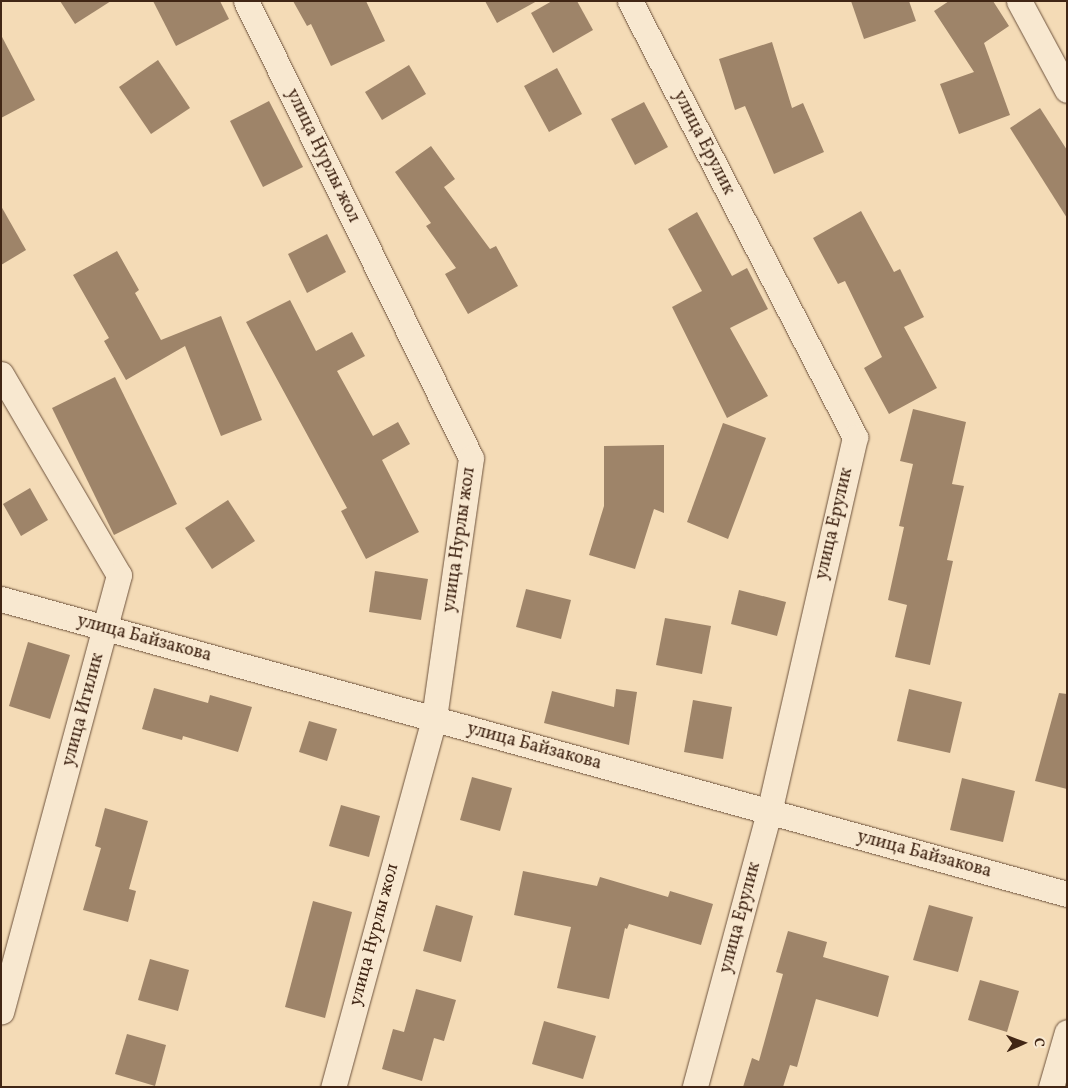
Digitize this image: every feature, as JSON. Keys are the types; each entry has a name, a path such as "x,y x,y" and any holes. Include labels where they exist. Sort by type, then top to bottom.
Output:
{"street":[{"name":"улица Нурлы жол","path":"246,1 471,458 434,719 333,1087"},
{"name":"улица Ерулик","path":"630,1 855,437 769,812 695,1087"},
{"path":"1019,1 1067,90"},
{"name":"улица Игилик","path":"1,374 119,575 107,629 1,1011"},
{"name":"улица Байзакова","path":"1,599 1067,894"},
{"path":"1051,1087 1067,1032"}],"building":[{"path":"60,1 111,1 75,24"},
{"path":"153,1 220,1 229,19 176,46"},
{"path":"293,1 366,1 385,41 331,66 311,24 307,26"},
{"path":"485,1 537,1 497,23"},
{"path":"552,1 577,1 593,30 553,53 531,13"},
{"path":"851,1 909,1 916,21 864,39"},
{"path":"949,1 993,1 1009,26 984,43 1010,115 959,134 940,84 974,72 934,11"},
{"path":"1,35 35,100 1,118"},
{"path":"772,42 792,108 803,103 824,152 774,174 745,106 735,110 719,59"},
{"path":"158,60 190,108 151,134 119,87"},
{"path":"409,65 426,94 382,120 365,92"},
{"path":"557,68 582,114 549,132 524,86"},
{"path":"269,101 303,167 263,187 230,121"},
{"path":"644,102 668,147 635,165 611,119"},
{"path":"1040,108 1067,150 1067,218 1010,128"},
{"path":"431,146 455,179 444,187 490,249 496,246 518,286 468,314 445,274 456,268 426,226 431,223 395,172"},
{"path":"1,206 26,250 1,265"},
{"path":"861,211 894,272 900,269 924,317 904,327 937,388 889,414 864,368 882,357 845,281 838,284 813,238"},
{"path":"697,212 732,276 747,268 768,309 730,328 768,396 727,418 672,307 702,291 668,229"},
{"path":"327,234 346,272 307,293 288,254"},
{"path":"117,251 139,290 135,293 161,340 221,316 262,420 221,436 185,346 126,380 104,341 109,338 73,275"},
{"path":"290,300 316,351 352,332 365,356 337,371 373,436 398,422 410,444 382,460 419,532 366,559 341,511 347,508 246,322"},
{"path":"115,377 177,504 114,535 52,408"},
{"path":"913,409 966,422 952,484 964,486 947,560 953,561 930,665 895,657 907,605 888,600 904,527 899,526 913,464 900,461"},
{"path":"723,423 766,438 728,539 687,522"},
{"path":"664,445 664,513 654,509 635,569 589,555 604,506 604,446"},
{"path":"30,488 48,520 21,536 3,504"},
{"path":"228,500 255,541 212,569 185,528"},
{"path":"375,571 428,579 421,620 369,612"},
{"path":"526,589 571,600 561,639 516,627"},
{"path":"739,590 786,602 777,636 731,624"},
{"path":"665,618 711,626 702,674 656,665"},
{"path":"28,642 70,655 50,719 9,706"},
{"path":"154,688 208,703 210,695 252,707 238,752 183,736 182,740 142,729"},
{"path":"616,689 637,692 629,745 544,723 552,691 614,707"},
{"path":"909,689 962,702 950,753 897,741"},
{"path":"1059,693 1067,694 1067,789 1035,781"},
{"path":"693,700 732,707 723,759 684,752"},
{"path":"309,721 337,729 327,761 299,752"},
{"path":"472,777 512,788 500,831 460,820"},
{"path":"962,778 1015,791 1003,842 950,830"},
{"path":"341,805 380,816 369,857 329,846"},
{"path":"105,808 148,821 129,889 136,891 128,922 83,910 101,848 95,846"},
{"path":"523,871 597,886 600,877 668,897 670,891 713,904 701,945 629,924 627,929 625,928 609,999 557,988 571,927 514,915"},
{"path":"313,901 352,912 325,1018 285,1007"},
{"path":"436,905 473,916 461,962 423,951"},
{"path":"929,905 973,917 958,972 913,960"},
{"path":"788,931 827,942 823,957 889,976 878,1017 816,999 797,1067 790,1065 783,1087 743,1087 752,1058 759,1061 783,974 776,972"},
{"path":"150,959 189,970 178,1011 138,1000"},
{"path":"980,980 1019,991 1007,1032 968,1020"},
{"path":"416,989 456,1000 444,1041 434,1038 422,1081 382,1069 393,1029 404,1032"},
{"path":"544,1021 596,1036 583,1079 532,1064"},
{"path":"127,1034 166,1045 155,1086 115,1074"}]}
